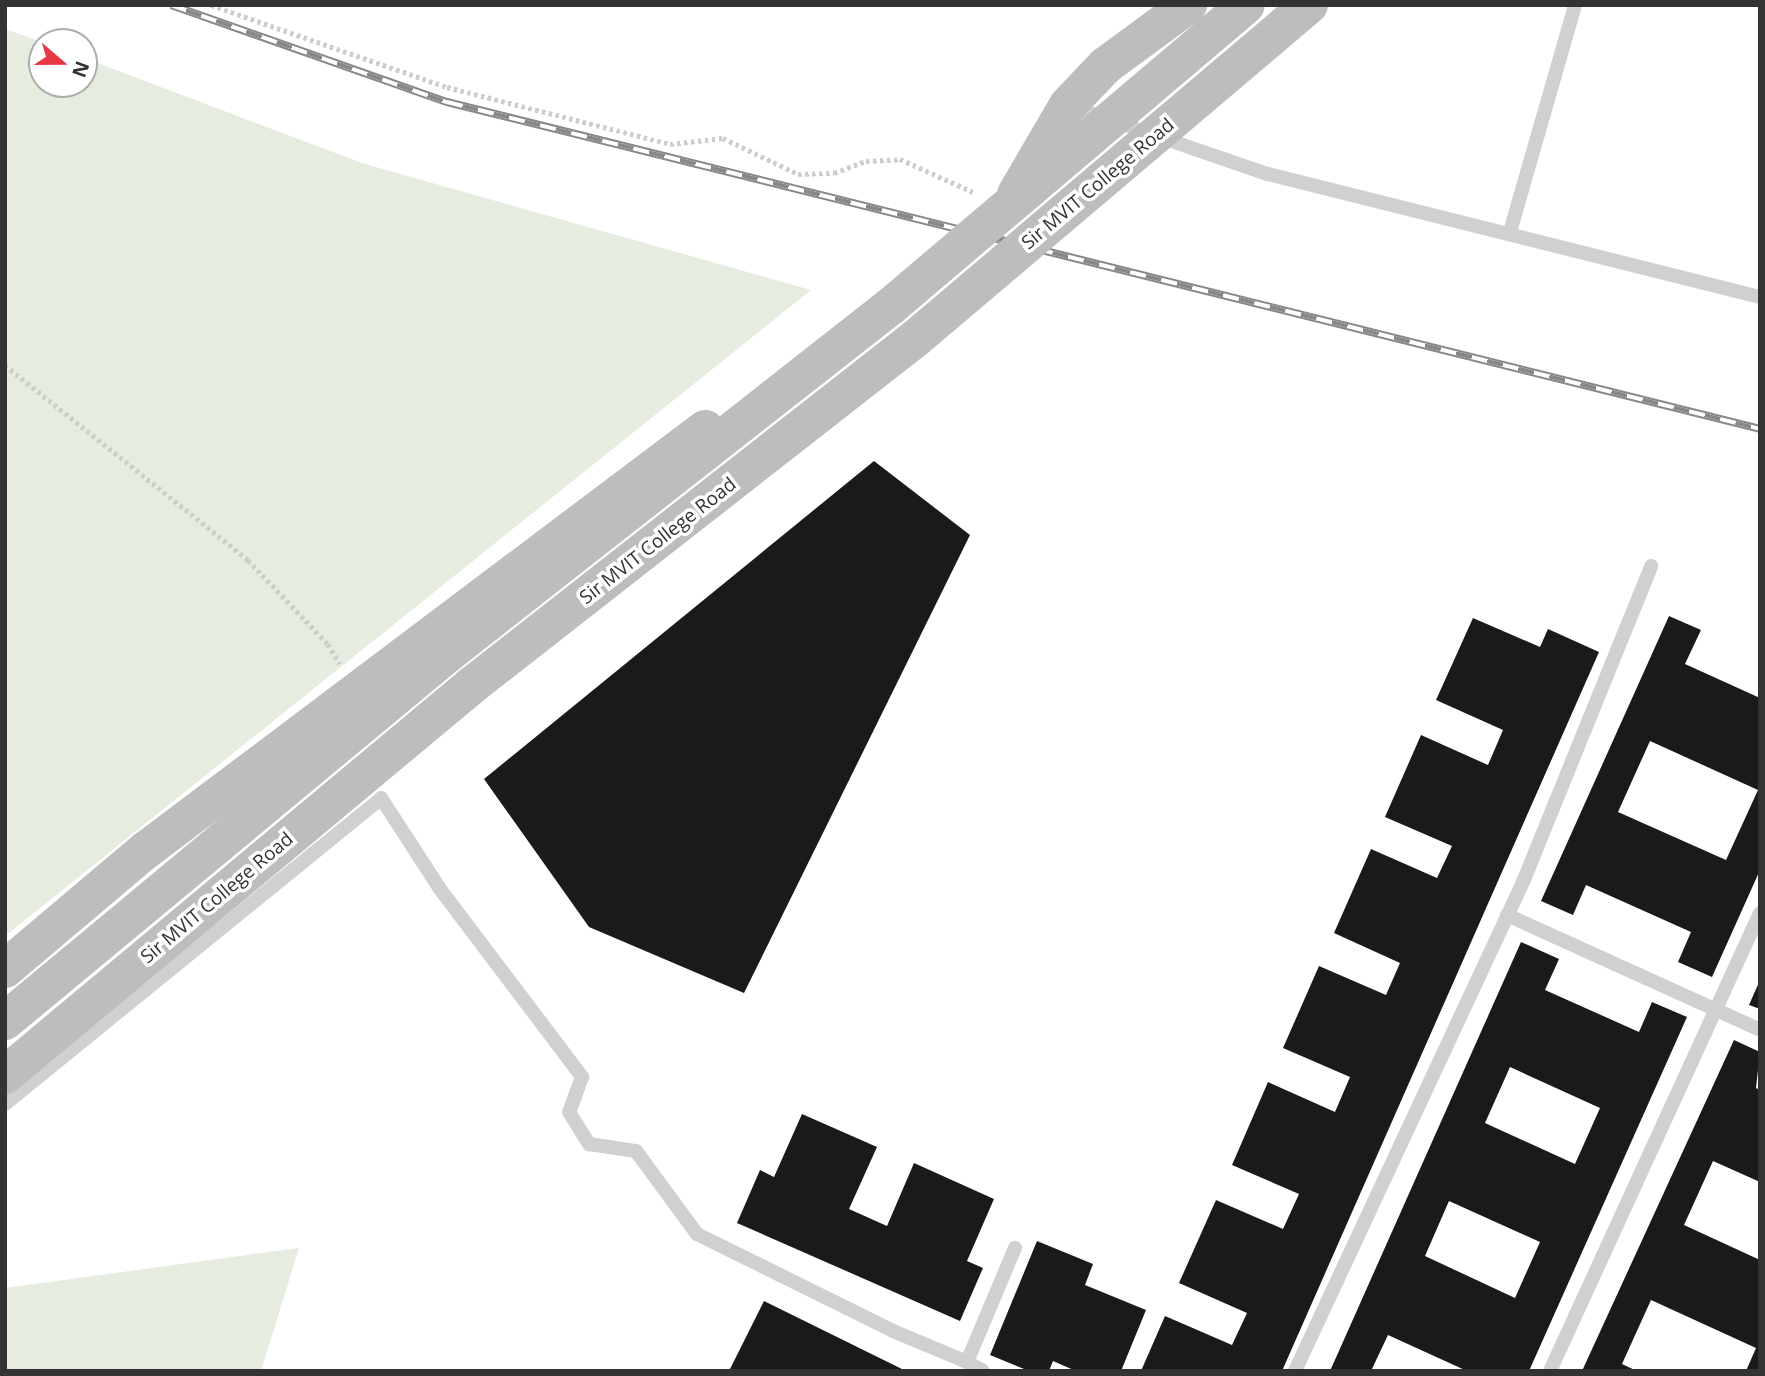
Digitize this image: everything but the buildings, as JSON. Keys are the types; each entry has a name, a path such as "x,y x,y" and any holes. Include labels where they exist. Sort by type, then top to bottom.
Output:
{"main road":[{"path":"5,969 146,850 355,690 1003,205 1020,191 1068,105 1105,66 1188,5"},
{"name":"Sir MVIT College Road","path":"5,1021 446,654 891,306 1246,5"},
{"name":"Sir MVIT College Road","path":"5,1074 471,687 916,338 1309,5"}],"lane":[{"path":"1510,232 1575,5"},
{"path":"1068,105 1268,174 1510,232 1760,297"},
{"path":"1295,1371 1507,915 1651,566"},
{"path":"5,1104 381,798 440,889 582,1077 569,1112 589,1144 636,1151 697,1234 983,1371"},
{"path":"1550,1371 1760,914"},
{"path":"1507,915 1760,1030"},
{"path":"967,1362 1015,1248"}],"path":[{"path":"211,5 447,87 670,144 723,138 798,174 834,173 866,161 900,159 1003,205"},
{"path":"5,365 248,560 328,644 355,690"}],"shaded area":[{"path":"5,29 28,37 28,98 98,98 98,63 365,164 811,290 5,936"},
{"path":"299,1248 261,1371 5,1371 5,1288"}],"railway":[{"path":"171,5 447,102 1760,429"}]}
